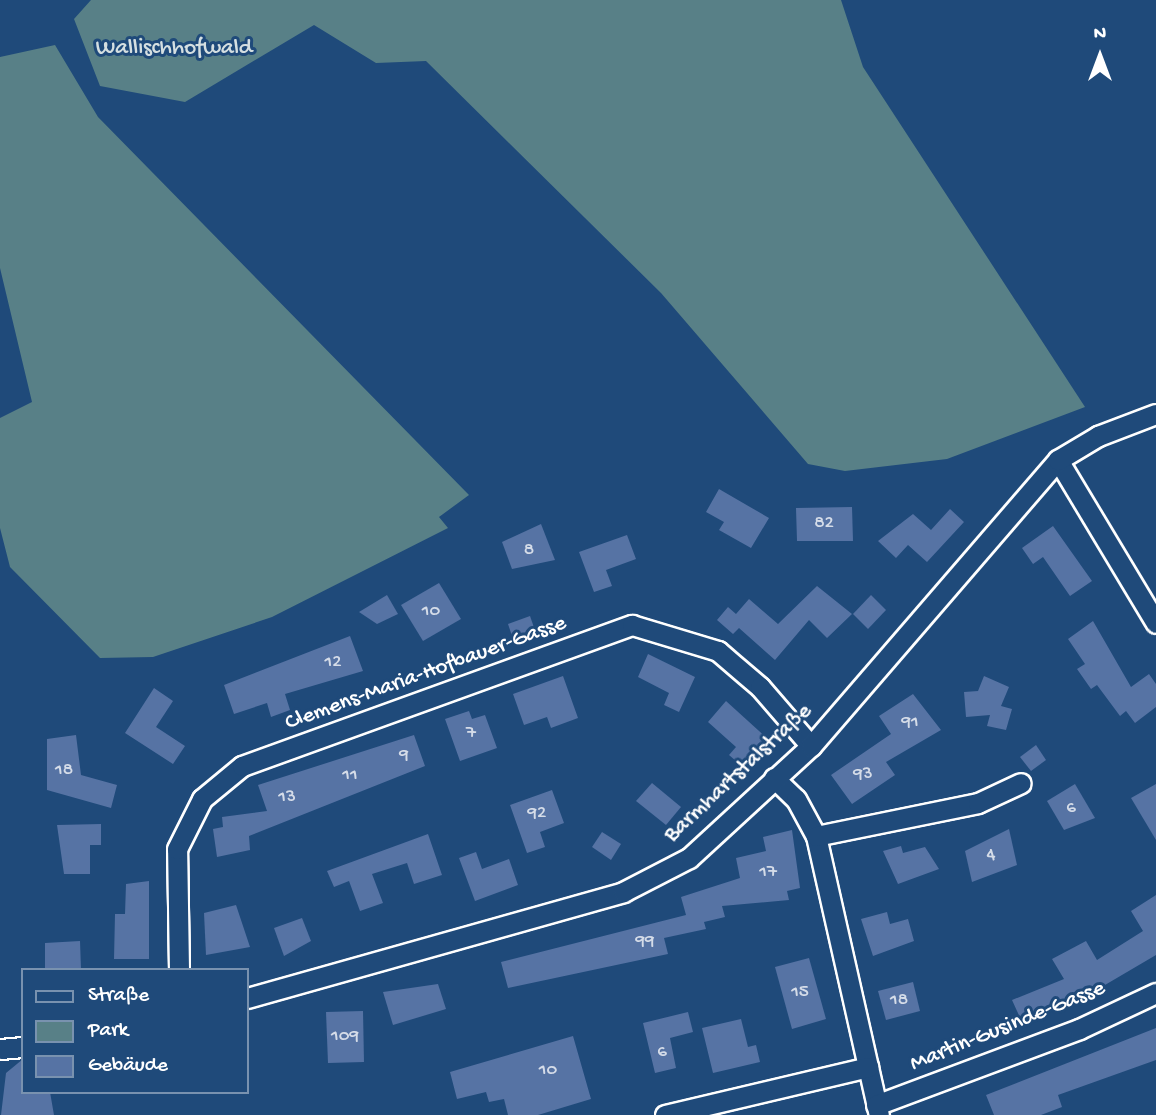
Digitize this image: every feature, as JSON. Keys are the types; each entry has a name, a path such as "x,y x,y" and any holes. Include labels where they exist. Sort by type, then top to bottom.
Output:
{"street":[{"name":"Barmhartstalstraße","path":"248,998 623,892 689,858 811,746 1058,460 1098,436 1156,414"},
{"path":"1058,460 1156,623"},
{"name":"Clemens-Maria-Hofbauer-Gasse","path":"179,968 177,849 202,799 242,766 632,625 718,651 761,687 811,746"},
{"path":"775,778 796,799 816,836 878,1110"},
{"path":"816,836 978,803 1021,783"},
{"name":"Martin-Gusinde-Gasse","path":"878,1110 1068,1034 1156,993"},
{"path":"0,1049 21,1047"},
{"path":"665,1115 868,1067"}],"green space":[{"name":"Wallischhofwald","path":"91,0 841,0 863,67 1085,407 947,459 845,471 808,464 661,293 426,61 376,63 314,25 185,102 100,86 74,19"},
{"path":"55,45 98,117 469,495 439,517 448,528 272,617 153,657 100,658 10,567 0,528 0,418 32,402 0,268 0,57"}],"building":[{"path":"719,489 769,518 751,548 719,530 724,522 706,512"},
{"path":"852,507 853,541 797,541 796,508"},
{"path":"950,509 964,522 927,562 908,545 896,558 878,541 913,514 931,530"},
{"path":"541,524 555,560 512,569 502,542"},
{"path":"1053,526 1092,581 1070,596 1043,557 1033,564 1022,548"},
{"path":"627,535 636,559 606,570 612,586 594,592 579,552"},
{"path":"439,583 461,619 423,641 401,605"},
{"path":"817,586 852,614 827,638 809,620 775,660 739,628 733,634 717,620 728,607 736,614 749,599 778,624"},
{"path":"387,595 398,614 377,624 359,612"},
{"path":"871,595 886,610 868,629 853,614"},
{"path":"530,616 537,636 515,645 508,624"},
{"path":"1093,621 1131,687 1149,674 1156,684 1156,707 1135,723 1126,711 1120,716 1097,685 1091,689 1077,669 1085,664 1068,639"},
{"path":"350,636 363,671 285,694 290,710 271,717 267,703 234,714 224,685"},
{"path":"648,654 695,677 679,712 664,705 669,693 638,677"},
{"path":"563,676 578,718 551,728 547,717 524,725 513,694"},
{"path":"984,676 1009,687 1001,706 1012,709 1006,730 987,726 990,715 966,717 964,692 978,691"},
{"path":"154,688 173,701 156,727 185,746 173,764 125,733"},
{"path":"913,694 941,730 886,762 895,775 852,804 831,775 891,734 879,716"},
{"path":"726,701 768,739 743,767 729,755 736,747 708,722"},
{"path":"469,711 472,719 485,715 497,748 460,761 445,719"},
{"path":"76,735 81,775 117,785 111,808 47,790 47,739"},
{"path":"414,735 425,766 249,836 250,850 217,857 213,829 223,827 222,817 267,811 258,785"},
{"path":"1036,745 1046,760 1031,771 1020,757"},
{"path":"652,783 681,807 666,825 636,801"},
{"path":"1075,784 1095,818 1064,830 1047,801"},
{"path":"1156,784 1156,840 1131,798"},
{"path":"552,790 564,823 540,832 545,847 527,853 510,805"},
{"path":"101,824 101,845 90,845 90,874 64,874 57,825"},
{"path":"1009,829 1017,865 972,882 965,851"},
{"path":"792,830 800,888 787,891 789,900 722,906 725,917 704,922 706,929 664,938 668,954 508,988 501,962 686,915 681,897 740,878 736,858 766,851 763,837"},
{"path":"602,832 621,844 611,860 592,847"},
{"path":"428,834 442,875 414,884 407,863 372,874 383,903 360,911 349,881 334,887 327,871"},
{"path":"901,846 903,853 925,847 939,869 898,884 883,851"},
{"path":"476,852 482,869 509,859 518,885 475,901 459,858"},
{"path":"149,881 149,959 114,959 115,914 125,914 126,884"},
{"path":"1156,895 1156,955 1076,1002 1022,1022 1012,1000 1064,979 1052,959 1086,941 1097,960 1143,931 1131,911"},
{"path":"236,905 250,947 206,955 204,913"},
{"path":"887,912 890,924 908,919 914,941 873,956 861,919"},
{"path":"302,918 311,941 284,956 274,928"},
{"path":"80,941 81,968 45,968 45,943"},
{"path":"809,958 826,1019 792,1029 775,967"},
{"path":"913,982 920,1011 886,1020 878,991"},
{"path":"438,984 446,1009 393,1025 383,992"},
{"path":"363,1011 364,1062 328,1063 326,1012"},
{"path":"688,1012 693,1032 670,1038 676,1068 655,1073 643,1023"},
{"path":"741,1019 748,1047 756,1045 760,1062 713,1073 702,1028"},
{"path":"1156,1028 1156,1060 1058,1095 1062,1107 1041,1115 994,1115 986,1095"},
{"path":"573,1036 591,1099 538,1115 508,1115 504,1099 489,1102 486,1092 457,1099 450,1072"},
{"path":"21,1061 21,1094 50,1094 54,1115 1,1115 6,1073"}]}
